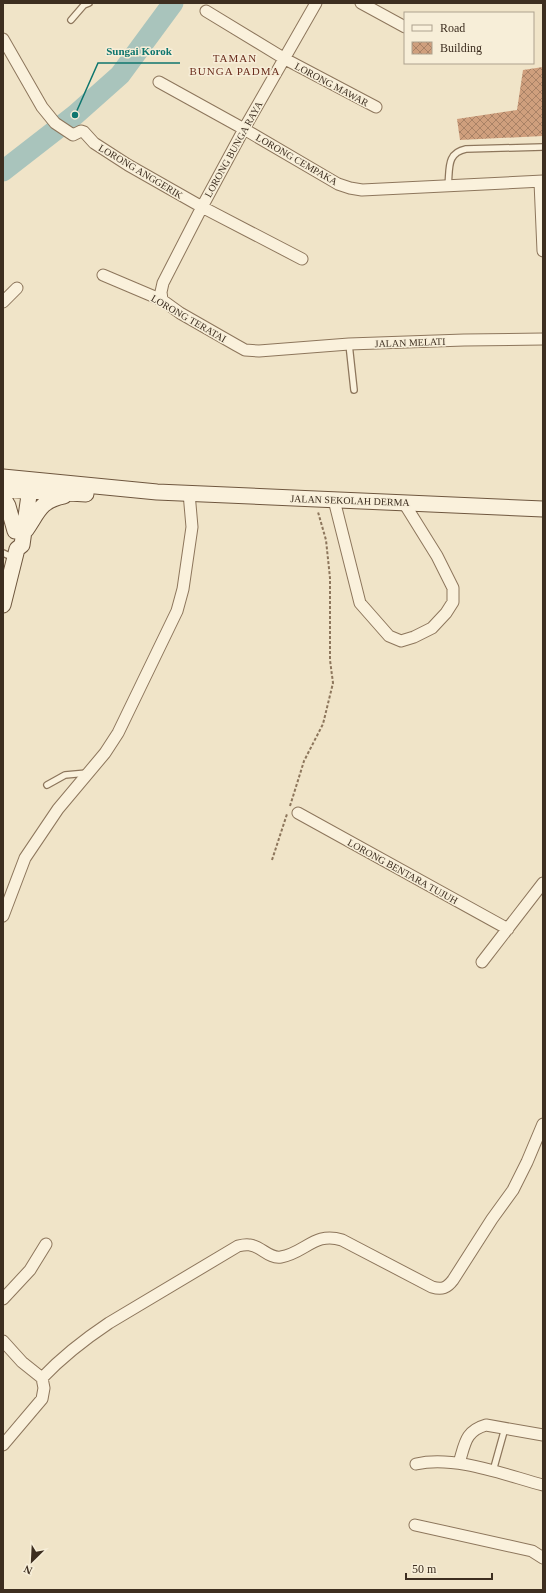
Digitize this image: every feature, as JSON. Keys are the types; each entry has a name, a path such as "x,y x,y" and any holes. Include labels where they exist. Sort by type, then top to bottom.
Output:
{"street":[{"name":"LORONG BUNGA RAYA","path":"162,300 161,292 163,284 202,207 244,129 316,3"},
{"path":"361,3 404,26"},
{"name":"LORONG MAWAR","path":"206,11 285,59 376,107"},
{"name":"LORONG ANGGERIK","path":"3,39 42,107 60,126 69,133 75,135 81,131 84,132 94,144 128,165 202,207 302,259"},
{"name":"LORONG CEMPAKA","path":"159,82 244,129 338,184 350,188 362,190 542,182"},
{"path":"542,182 543,251"},
{"name":"LORONG TERATAI","path":"103,275 162,300 180,313 245,350 277,350"},
{"path":"3,302 18,288"},
{"name":"JALAN MELATI","path":"277,350 349,344 543,339"},
{"name":"JALAN SEKOLAH DERMA","path":"3,477 26,485 71,494 156,492"},
{"path":"3,605 12,554 19,532 26,485"},
{"name":"JALAN SEKOLAH DERMA","path":"3,489 26,485 543,509"},
{"path":"3,916 25,858 58,809 105,753 118,733 177,611 183,589 192,527 189,493"},
{"path":"19,532 44,503 53,498 71,494"},
{"path":"3,497 19,532"},
{"path":"334,500 360,603 389,636 401,640 414,637 432,628 446,613 453,602 453,588 438,556 404,503"},
{"name":"LORONG BENTARA TUJUH","path":"298,813 508,929"},
{"path":"482,962 543,883"},
{"path":"42,1378 73,1350 109,1323 238,1246 252,1245 268,1254 280,1257 292,1253 322,1238 333,1238 342,1240 432,1287 438,1289 446,1287 453,1280 492,1219 513,1190 543,1124"},
{"path":"3,1299 30,1270 46,1244"},
{"path":"3,1341 22,1362 42,1378 44,1388 42,1399 3,1446"},
{"path":"459,1463 467,1438 475,1428 486,1425 543,1435"},
{"path":"416,1464 436,1461 459,1463 543,1485"},
{"path":"415,1525 532,1551 542,1555"}],"lane":[{"path":"71,20 84,5 89,3"},
{"path":"448,186 451,160 454,154 459,150 543,147"},
{"path":"349,344 354,390"},
{"path":"47,785 65,775 88,773"},
{"path":"493,1471 505,1428"}],"path":[{"path":"272,860 304,761 323,724 333,683 330,660 330,578 326,540 314,499"}],"building":[{"path":"543,67 543,136 460,140 457,119 517,110 523,70"}],"waterway":[{"path":"3,171 75,115 120,75 173,3"}],"place":[{"name":"Sungai Korok","path":"75,115"}],"district":[{"name":"TAMAN BUNGA PADMA","path":"235,64"}]}
